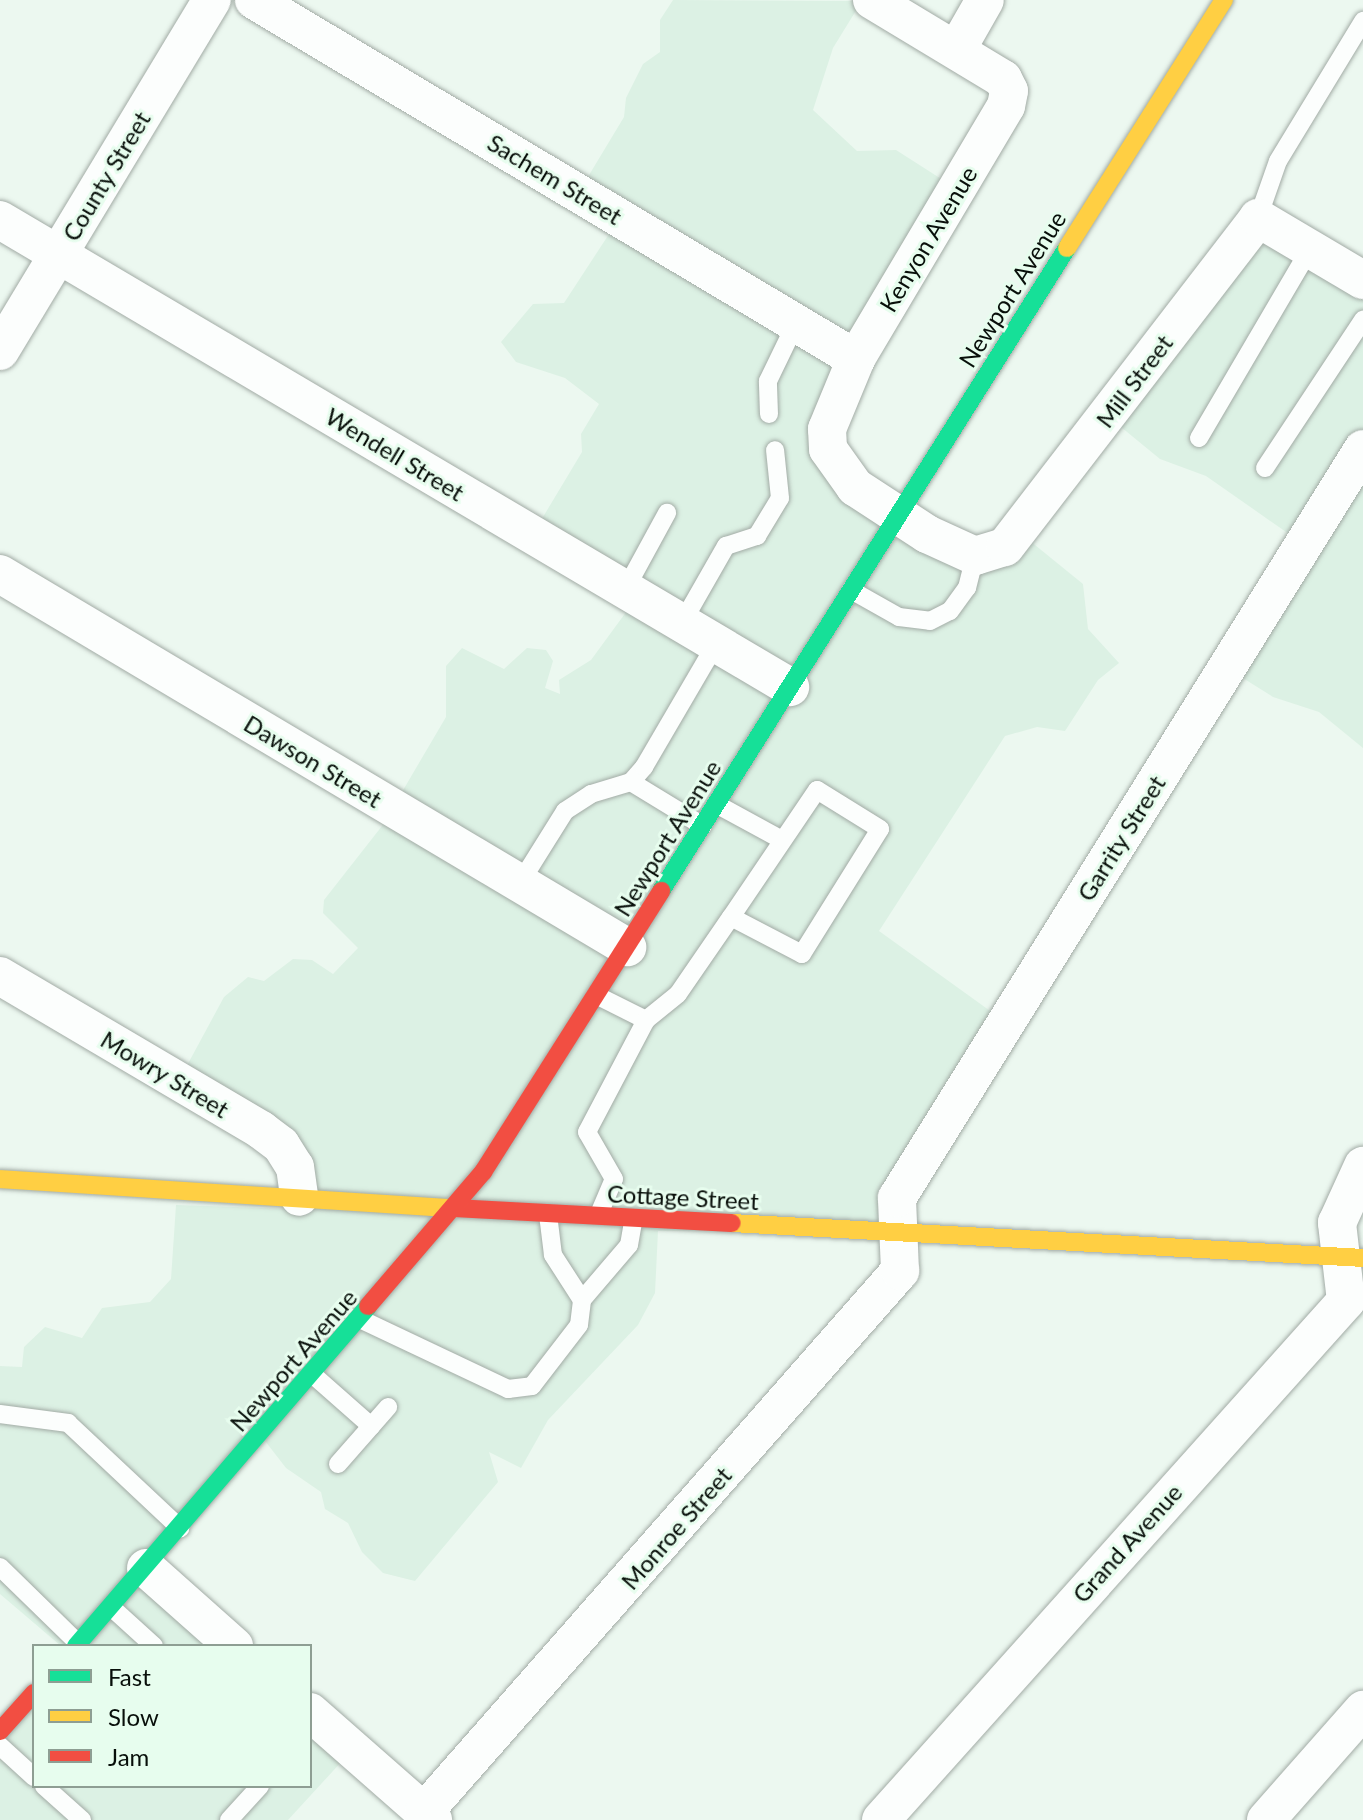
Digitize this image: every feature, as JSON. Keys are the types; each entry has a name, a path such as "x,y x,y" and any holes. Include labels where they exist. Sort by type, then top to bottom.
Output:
{"main road":[{"name":"Newport Avenue","path":"78,1644 360,1319 483,1172 1224,0"},
{"name":"Cottage Street","path":"0,1179 454,1208 1353,1257"},
{"path":"0,1731 32,1695"}],"street":[{"name":"County Street","path":"0,351 212,0"},
{"name":"Sachem Street","path":"254,0 856,359"},
{"name":"Kenyon Avenue","path":"872,0 1003,79 1009,91 1006,106 856,359 834,407 828,449 855,487 899,516"},
{"path":"957,49 985,0"},
{"path":"1258,218 1363,280"},
{"name":"Mill Street","path":"975,556 991,554 1018,533 1258,218"},
{"name":"Wendell Street","path":"0,220 790,687"},
{"name":"Garrity Street","path":"899,1232 897,1198 1363,449"},
{"path":"899,516 975,556"},
{"name":"Dawson Street","path":"0,574 627,947"},
{"name":"Mowry Street","path":"0,976 261,1130 281,1145 295,1167 299,1197"},
{"name":"Grand Avenue","path":"881,1820 1346,1301 1353,1257 1337,1223 1363,1166"},
{"name":"Monroe Street","path":"428,1816 900,1271 899,1232"},
{"path":"146,1568 232,1644"},
{"path":"1266,1820 1363,1710"},
{"path":"313,1721 428,1816"}],"lane":[{"path":"1258,218 1278,161 1357,47 1363,21"},
{"path":"1199,438 1310,249"},
{"path":"1265,468 1363,320"},
{"path":"769,414 768,381 796,323"},
{"path":"682,623 726,546 757,536 780,498 775,450"},
{"path":"625,590 667,513"},
{"path":"851,590 899,617 930,621 950,611 967,588 975,556"},
{"path":"520,883 565,811 591,794 631,782 716,644"},
{"path":"631,782 703,826"},
{"path":"598,1216 614,1179 587,1132 646,1020 678,994 817,790 880,829 802,954 731,917"},
{"path":"716,804 782,840"},
{"path":"596,995 646,1020"},
{"path":"548,1213 553,1255 582,1300"},
{"path":"360,1319 508,1389 532,1386 579,1325 582,1300 629,1245 634,1218"},
{"path":"312,1374 371,1426"},
{"path":"338,1464 388,1407"},
{"path":"0,1414 68,1423 180,1528"},
{"path":"0,1567 76,1644"},
{"path":"111,1607 152,1644"},
{"path":"0,1746 32,1775"},
{"path":"46,1788 82,1820"},
{"path":"229,1820 258,1788"}],"shaded area":[{"path":"673,0 854,1 857,9 833,48 813,110 857,151 896,150 957,189 830,448 985,553 1019,532 1083,584 1088,629 1119,663 1098,680 1065,731 1037,727 1005,736 879,931 1000,1018 883,1231 658,1231 655,1293 638,1325 548,1420 521,1468 489,1452 498,1482 415,1581 383,1573 362,1552 348,1523 325,1509 321,1492 286,1468 262,1437 147,1569 227,1644 59,1644 0,1594 0,1366 22,1367 24,1347 45,1327 82,1338 102,1308 150,1302 171,1279 176,1205 292,1209 293,1168 177,1084 224,997 248,977 264,981 293,959 312,960 333,974 358,948 323,913 324,900 382,826 446,717 446,666 462,648 504,669 527,648 546,650 553,661 545,688 560,694 559,680 591,660 632,604 531,537 582,452 581,434 599,404 565,378 516,362 501,342 533,304 564,303 611,231 574,200 624,117 626,98 643,64 660,52 660,20"},
{"path":"1260,233 1363,294 1363,748 1319,712 1273,697 1230,670 1299,541 1206,476 1160,459 1110,418"},
{"path":"32,1698 32,1788 312,1788 312,1723 344,1759 288,1820 0,1820 0,1733"}],"traffic: fast":[{"path":"661,891 1067,248"},
{"path":"78,1644 368,1306"}],"traffic: slow":[{"path":"1067,248 1224,0"},
{"path":"0,1179 454,1208"},
{"path":"732,1223 1363,1258"}],"traffic: jam":[{"path":"368,1306 483,1172 661,891"},
{"path":"454,1208 732,1223"},
{"path":"0,1731 32,1695"}]}
